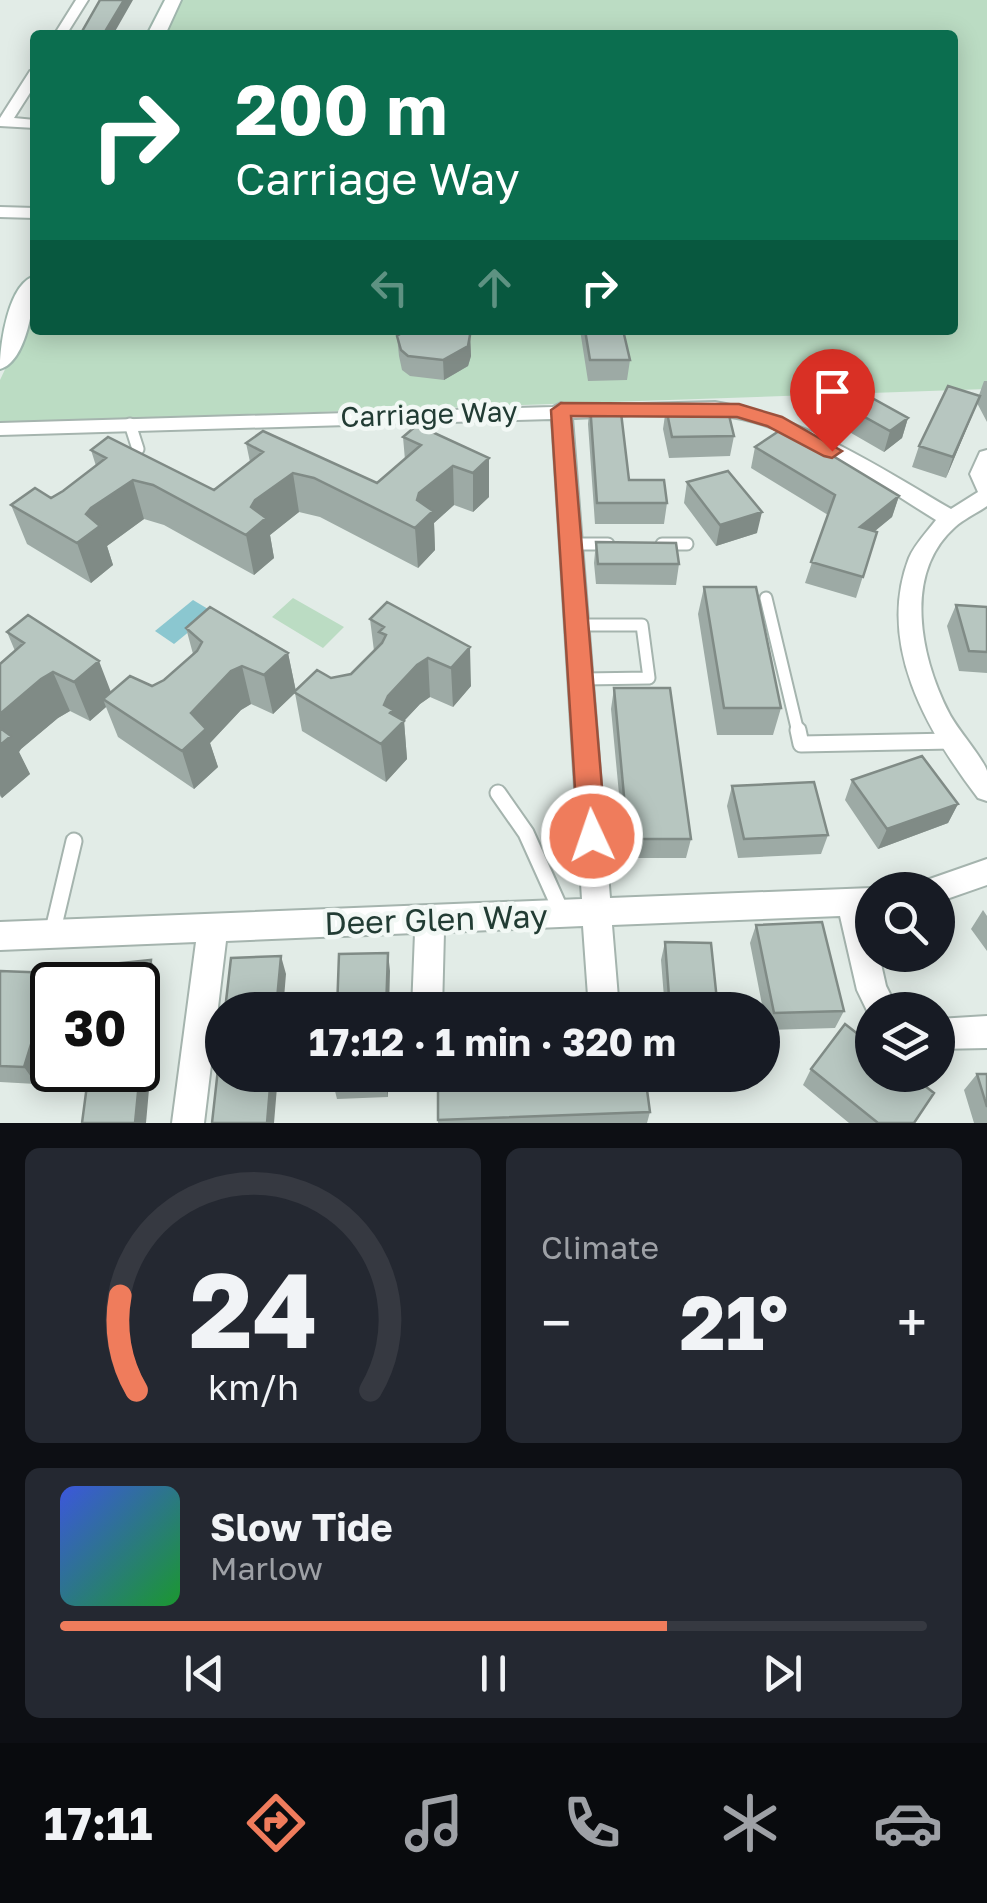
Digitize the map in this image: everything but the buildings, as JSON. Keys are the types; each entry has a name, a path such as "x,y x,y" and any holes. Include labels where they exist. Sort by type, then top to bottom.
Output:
{"street":[{"path":"63,30 82,0"},
{"path":"159,30 174,0"},
{"path":"2,122 30,81"},
{"path":"2,122 30,124"},
{"path":"0,212 30,213"},
{"path":"0,361 30,294"},
{"path":"561,410 603,992"},
{"name":"Carriage Way","path":"0,429 561,410 739,410 802,434 950,520"},
{"path":"987,457 980,474 987,493 950,520 916,566 907,600 908,634 920,678 952,741 987,790"},
{"path":"955,883 987,872"},
{"name":"Deer Glen Way","path":"0,936 855,903"},
{"path":"428,992 430,921"},
{"path":"188,1123 213,928"},
{"path":"955,1033 987,1032"}],"lane":[{"path":"130,422 138,449"},
{"path":"572,544 630,544"},
{"path":"649,544 687,544"},
{"path":"766,598 801,744 952,741"},
{"path":"578,625 642,626 650,678 583,679"},
{"path":"498,793 526,833 563,915"},
{"path":"52,934 74,841"}],"green space":[{"path":"181,0 987,0 987,389 0,423 0,380 30,317 30,335 958,335 958,30 166,30"},
{"path":"293,598 344,627 323,648 272,617"}],"water":[{"path":"193,600 213,612 174,644 155,631"}],"route":[{"path":"592,836 561,410 739,410 802,434 832,451"}]}
